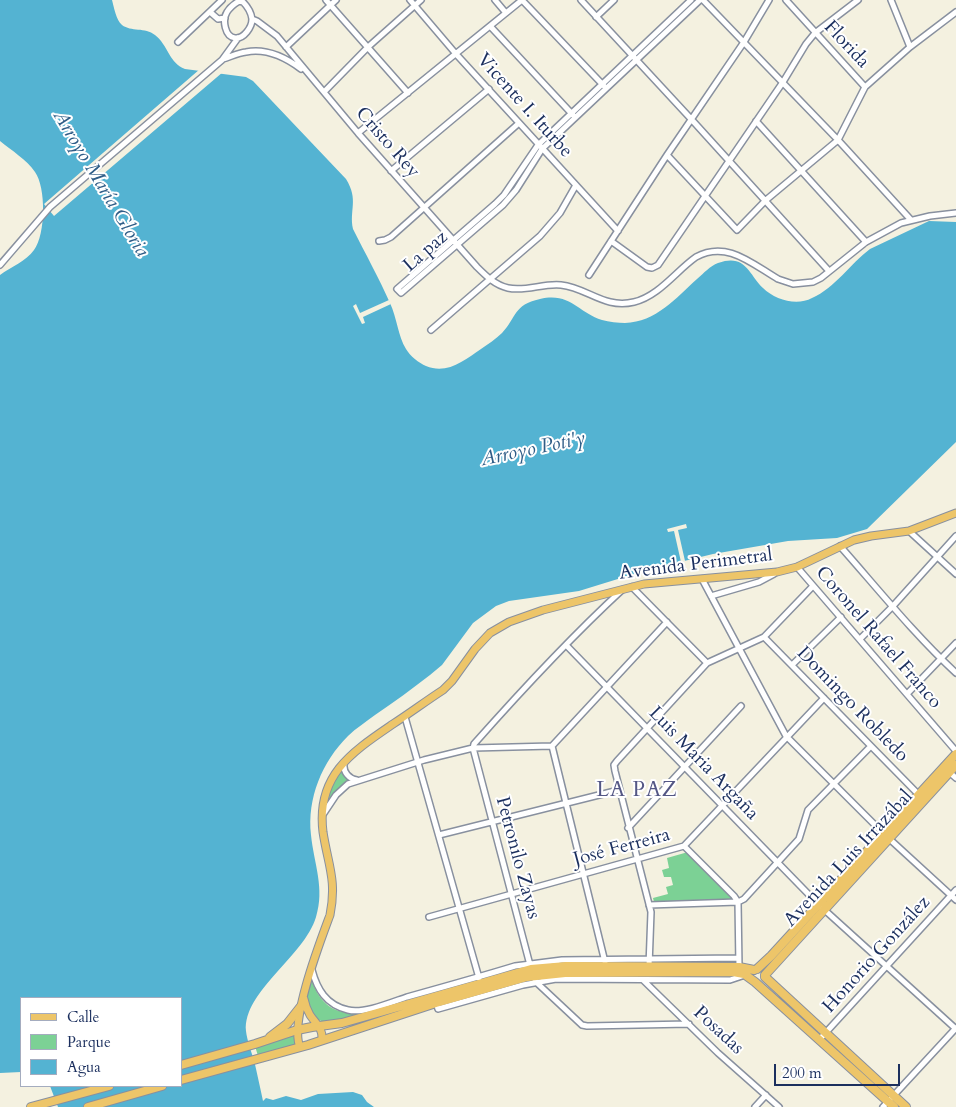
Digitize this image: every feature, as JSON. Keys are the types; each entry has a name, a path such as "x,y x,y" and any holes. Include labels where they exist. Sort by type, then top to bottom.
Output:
{"highway":[{"path":"754,981 752,974 756,969 821,907 883,833 919,795 947,770 956,752"},
{"name":"Avenida Luis Irrazábal","path":"765,976 821,907 890,839 947,770 956,765"},
{"path":"739,967 768,959"},
{"path":"182,1065 263,1042 297,1030 342,1023 371,1015 479,980 533,973 607,969 649,963 739,967 762,970 765,976 826,1033 890,1103"},
{"path":"607,969 641,976 732,972 746,975 890,1103 906,1107"},
{"path":"182,1080 300,1047 533,973"},
{"path":"754,981 761,982 765,976"},
{"path":"263,1042 287,1024 302,1001"},
{"path":"371,1015 380,1005"},
{"path":"31,1107 106,1087"},
{"path":"88,1107 158,1087"}],"main road":[{"name":"Avenida Perimetral","path":"300,1047 297,1030 302,1001 330,915 333,900 332,874 323,832 323,818 324,801 336,771 344,760 360,746 448,685 482,641 501,626 543,610 644,584 777,572 797,567 865,536 909,530 956,513"},
{"path":"302,1001 309,1014 320,1026 322,1040"}],"street":[{"path":"178,42 222,0"},
{"path":"326,0 408,93"},
{"path":"286,47 336,0"},
{"name":"Vicente I. Iturbe","path":"410,0 540,147 618,230"},
{"path":"324,92 368,47 421,0"},
{"path":"495,0 506,13"},
{"path":"358,133 522,0 604,86"},
{"path":"581,0 829,271"},
{"path":"596,17 614,0"},
{"name":"La paz","path":"455,243 401,294 397,289 510,197 540,147 691,0"},
{"path":"701,0 783,82 911,220"},
{"name":"La paz","path":"634,57 701,0"},
{"path":"589,275 744,42 769,0"},
{"name":"Florida","path":"786,0 864,87"},
{"path":"611,241 647,267 655,267 706,197 815,33 858,0"},
{"path":"891,0 910,47"},
{"path":"222,60 238,38 245,34 252,20 249,10 241,1 227,12 225,18 225,25 229,35 229,49"},
{"path":"210,12 218,19 225,18"},
{"path":"668,155 737,230 766,200 838,140 864,87 910,47 956,12"},
{"name":"Cristo Rey","path":"252,20 257,21 276,36 391,171 455,243 491,280"},
{"path":"249,28 262,25"},
{"path":"490,26 574,115"},
{"path":"229,35 238,38"},
{"path":"0,265 50,207 222,60 245,52 262,51 284,58 308,73"},
{"path":"391,171 490,89"},
{"path":"756,121 866,242"},
{"path":"379,241 391,236 519,123"},
{"path":"431,330 491,280 552,223 576,185"},
{"path":"491,280 500,286 515,289 560,285 574,288 602,301 635,302 648,296 702,254 715,251 737,254 778,279 793,284 813,282 866,242 901,223 930,216 956,213"},
{"path":"909,530 956,574"},
{"path":"860,639 893,606 956,536"},
{"path":"840,546 941,659 956,672"},
{"name":"Coronel Rafael Franco","path":"797,567 956,752"},
{"path":"711,596 759,582 777,572"},
{"path":"702,579 786,736 883,833 956,900"},
{"path":"738,958 649,963 651,912 628,828 614,765 706,663 764,637 814,586"},
{"path":"632,587 706,663"},
{"path":"473,748 474,744 531,680 622,590"},
{"path":"792,665 840,617"},
{"path":"323,818 328,805 336,795 344,787 360,780 473,748 552,746 667,622"},
{"name":"Domingo Robledo","path":"764,637 919,795"},
{"path":"907,694 956,643"},
{"name":"Luis Maria Argaña","path":"566,645 821,907 956,1029"},
{"name":"José Ferreira","path":"429,917 684,846 824,698"},
{"path":"628,828 741,706"},
{"path":"312,970 319,991 334,1005 346,1010 355,1011 479,980 419,762 404,717"},
{"path":"552,746 607,969 562,960 533,973 578,1021 587,1026 689,1024"},
{"path":"649,905 738,902 744,899 802,834 808,810 871,746"},
{"name":"Petronilo Zayas","path":"473,748 491,822 533,973"},
{"path":"344,760 346,774 352,779 360,780"},
{"path":"947,770 956,778"},
{"path":"439,835 619,790"},
{"path":"684,846 738,902 739,967"},
{"name":"Honorio González","path":"820,1040 956,890"},
{"name":"Posadas","path":"641,976 718,1053 779,1107"},
{"path":"890,1103 956,1029"},
{"path":"755,1107 766,1095"}],"green space":[{"path":"342,766 355,781 327,805 328,793"},
{"path":"688,852 733,900 654,902 653,898 668,894 666,887 673,885 671,877 664,877 662,870 669,868 667,858"},
{"path":"311,978 321,998 335,1009 353,1012 375,1008 370,1014 326,1023 322,1022 310,1010 306,998"},
{"path":"294,1034 296,1045 258,1056 255,1046"}],"water":[{"path":"0,0 112,0 117,17 122,25 147,31 155,35 175,63 185,69 246,77 253,81 346,179 353,199 353,229 390,303 403,344 408,352 423,365 441,369 469,358 502,333 520,308 540,299 559,298 605,321 636,322 665,308 718,263 735,261 746,267 758,283 774,296 786,301 800,302 820,294 828,288 870,249 929,221 956,222 956,442 867,529 837,538 788,541 713,554 647,570 579,591 509,601 496,606 473,623 442,665 354,730 331,757 318,781 311,808 311,835 319,886 316,917 300,946 254,1002 248,1016 246,1031 263,1101 266,1098 273,1100 286,1096 301,1100 318,1094 353,1092 362,1095 374,1107 58,1107 50,1087 182,1087 182,997 20,997 20,1072 0,1073 0,275 23,261 31,254 38,243 41,233 43,199 39,179 35,172 23,159 0,141"}],"pier":[{"path":"200,69 223,72 54,216 44,204"},
{"path":"389,300 391,304 363,317 365,323 362,324 353,306 356,304 360,313"},
{"path":"686,524 687,528 678,530 685,561 681,562 674,531 668,532 667,529"}],"district":[{"name":"LA PAZ","path":"637,791"}],"water label":[{"name":"Arroyo María Gloria","path":"100,184"},
{"name":"Arroyo Poti'y","path":"533,450"}]}
